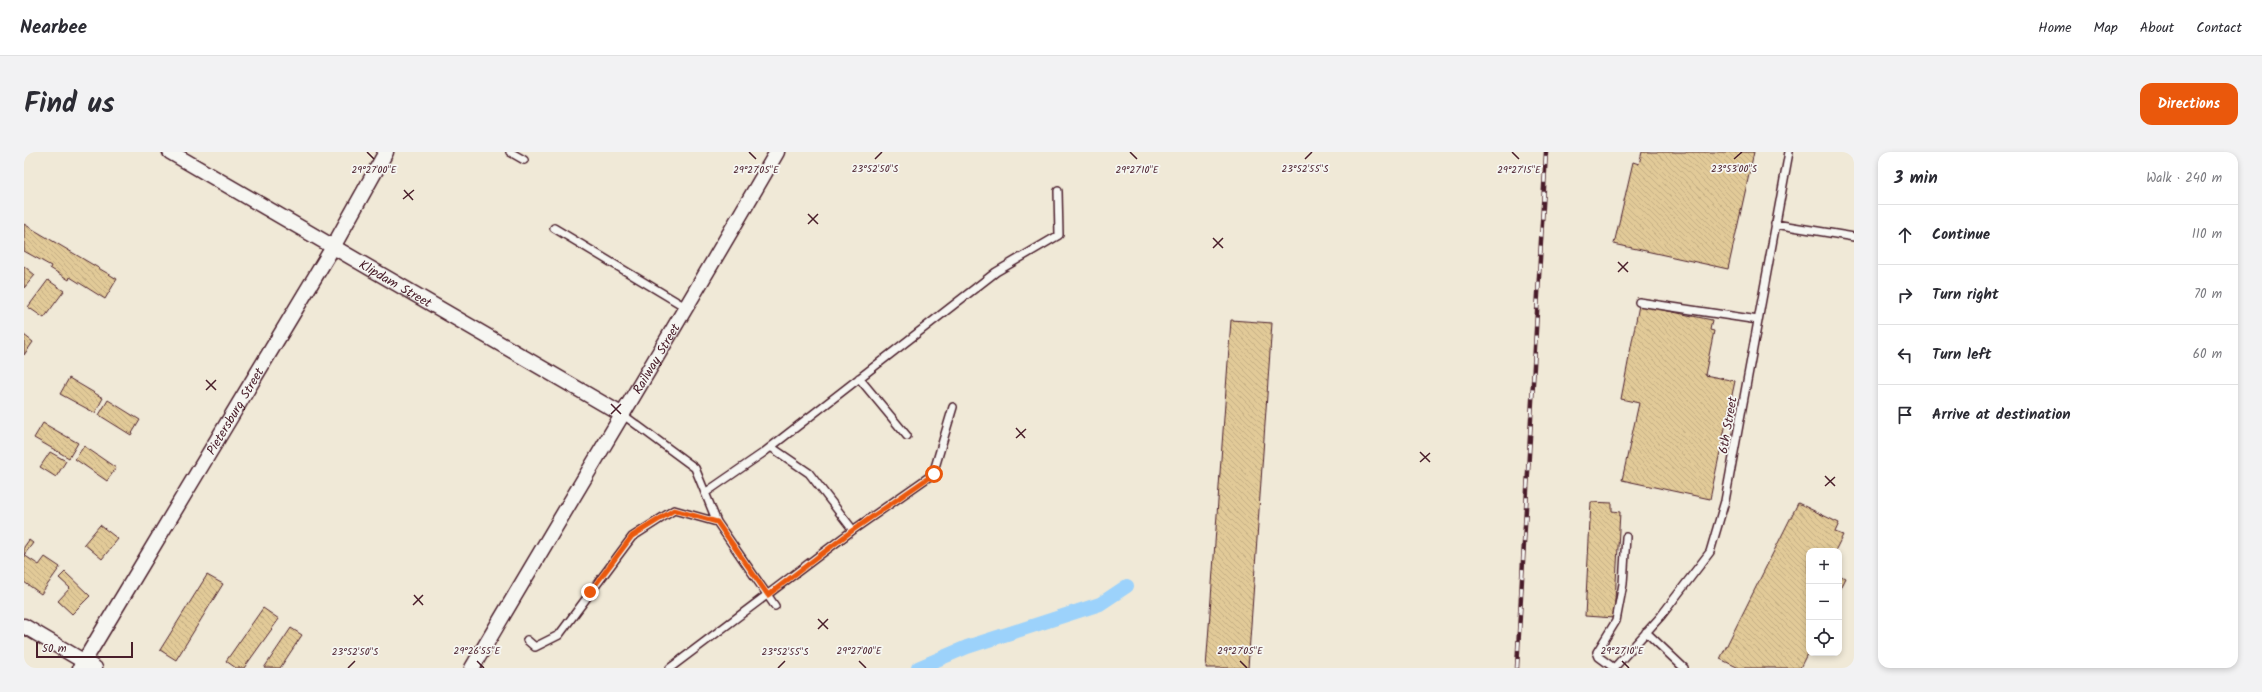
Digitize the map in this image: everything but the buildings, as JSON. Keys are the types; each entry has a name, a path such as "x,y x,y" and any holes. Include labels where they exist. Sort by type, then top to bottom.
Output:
{"street":[{"name":"Klipdam Street","path":"170,152 621,414"},
{"name":"Pietersburg Street","path":"87,666 333,247 386,152"},
{"name":"Railway Street","path":"472,668 621,414 687,308 777,152"},
{"path":"24,626 87,666"}],"lane":[{"path":"510,152 524,160"},
{"name":"6th Street","path":"1614,668 1646,632 1710,552 1719,528 1789,152"},
{"path":"705,493 771,447 996,272 1060,235 1058,191"},
{"path":"1775,224 1854,237"},
{"path":"554,228 687,308"},
{"path":"1639,302 1758,320"},
{"path":"859,378 906,436"},
{"path":"670,668 853,530 934,474 952,407"},
{"path":"621,414 695,468 717,522 775,606"},
{"path":"771,447 809,473 853,530"},
{"path":"527,640 535,648 559,635 632,536 674,510 717,522"},
{"path":"1614,668 1599,657 1598,652 1616,621 1623,584 1626,537"},
{"path":"1646,632 1684,668"}],"waterway":[{"path":"918,668 967,647 1100,604 1127,586"}],"railway":[{"path":"1517,668 1546,152"}],"route":[{"path":"590,592 632,536 674,510 717,522 768,595 853,530 934,474"}]}
